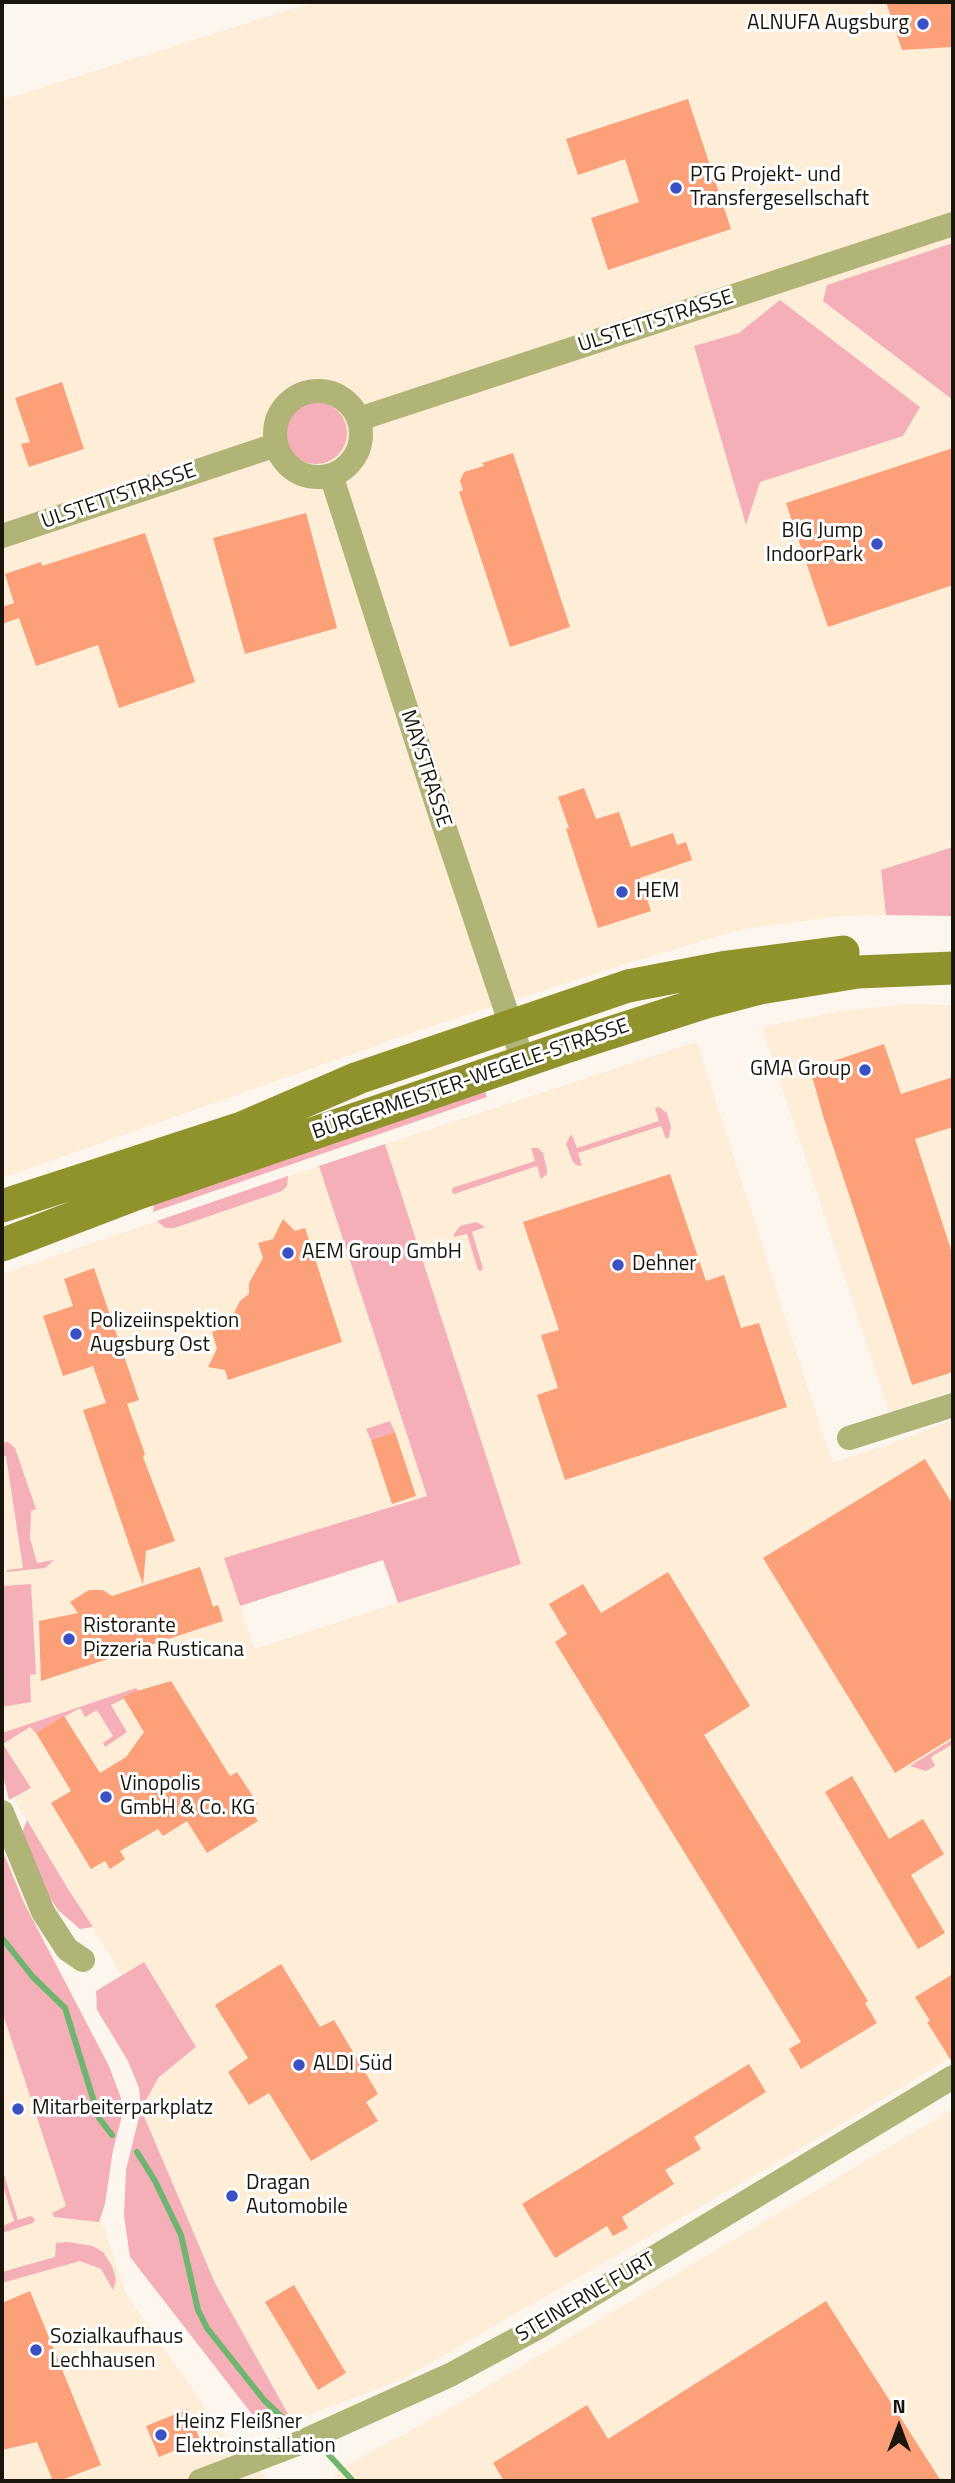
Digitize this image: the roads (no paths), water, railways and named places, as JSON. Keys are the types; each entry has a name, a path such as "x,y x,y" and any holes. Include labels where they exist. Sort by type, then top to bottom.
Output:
{"main road":[{"name":"BÜRGERMEISTER-WEGELE-STRASSE","path":"2,1206 242,1128 358,1078 628,986 690,973 877,948 953,947"},
{"name":"BÜRGERMEISTER-WEGELE-STRASSE","path":"2,1245 146,1190 523,1061 706,1002 760,988 858,972 953,968"}],"street":[{"name":"ULSTETTSTRASSE","path":"359,419 953,224"},
{"path":"312,391 334,394 352,406 359,419 359,446 353,458 344,468 331,475 314,477 297,472 284,461 276,445 274,430 278,416 286,404 298,395 312,391"},
{"name":"ULSTETTSTRASSE","path":"2,536 276,445"},
{"name":"MAYSTRASSE","path":"331,475 523,1061"},
{"path":"849,1438 953,1405"},
{"path":"2,1812 43,1912 67,1950 83,1960"},
{"name":"STEINERNE FURT","path":"200,2481 297,2444 450,2375 548,2321 953,2077"}],"waterway":[{"path":"2,1938 33,1977 65,2008 99,2118 112,2135"},
{"path":"137,2152 155,2181 181,2235 198,2310 207,2328 264,2400 286,2421"},
{"path":"329,2455 353,2481"}],"place":[{"name":"ALNUFA Augsburg","path":"923,24"},
{"name":"PTG Projekt- und Transfergesellschaft","path":"676,188"},
{"name":"BIG Jump IndoorPark","path":"877,544"},
{"name":"HEM","path":"622,892"},
{"name":"GMA Group","path":"865,1070"},
{"name":"AEM Group GmbH","path":"288,1253"},
{"name":"Dehner","path":"618,1265"},
{"name":"Polizeiinspektion Augsburg Ost","path":"76,1334"},
{"name":"Ristorante Pizzeria Rusticana","path":"69,1639"},
{"name":"Vinopolis GmbH & Co. KG","path":"106,1797"},
{"name":"ALDI Süd","path":"299,2065"},
{"name":"Mitarbeiterparkplatz","path":"18,2109"},
{"name":"Dragan Automobile","path":"232,2196"},
{"name":"Sozialkaufhaus Lechhausen","path":"36,2350"},
{"name":"Heinz Fleißner Elektroinstallation","path":"161,2435"}]}
